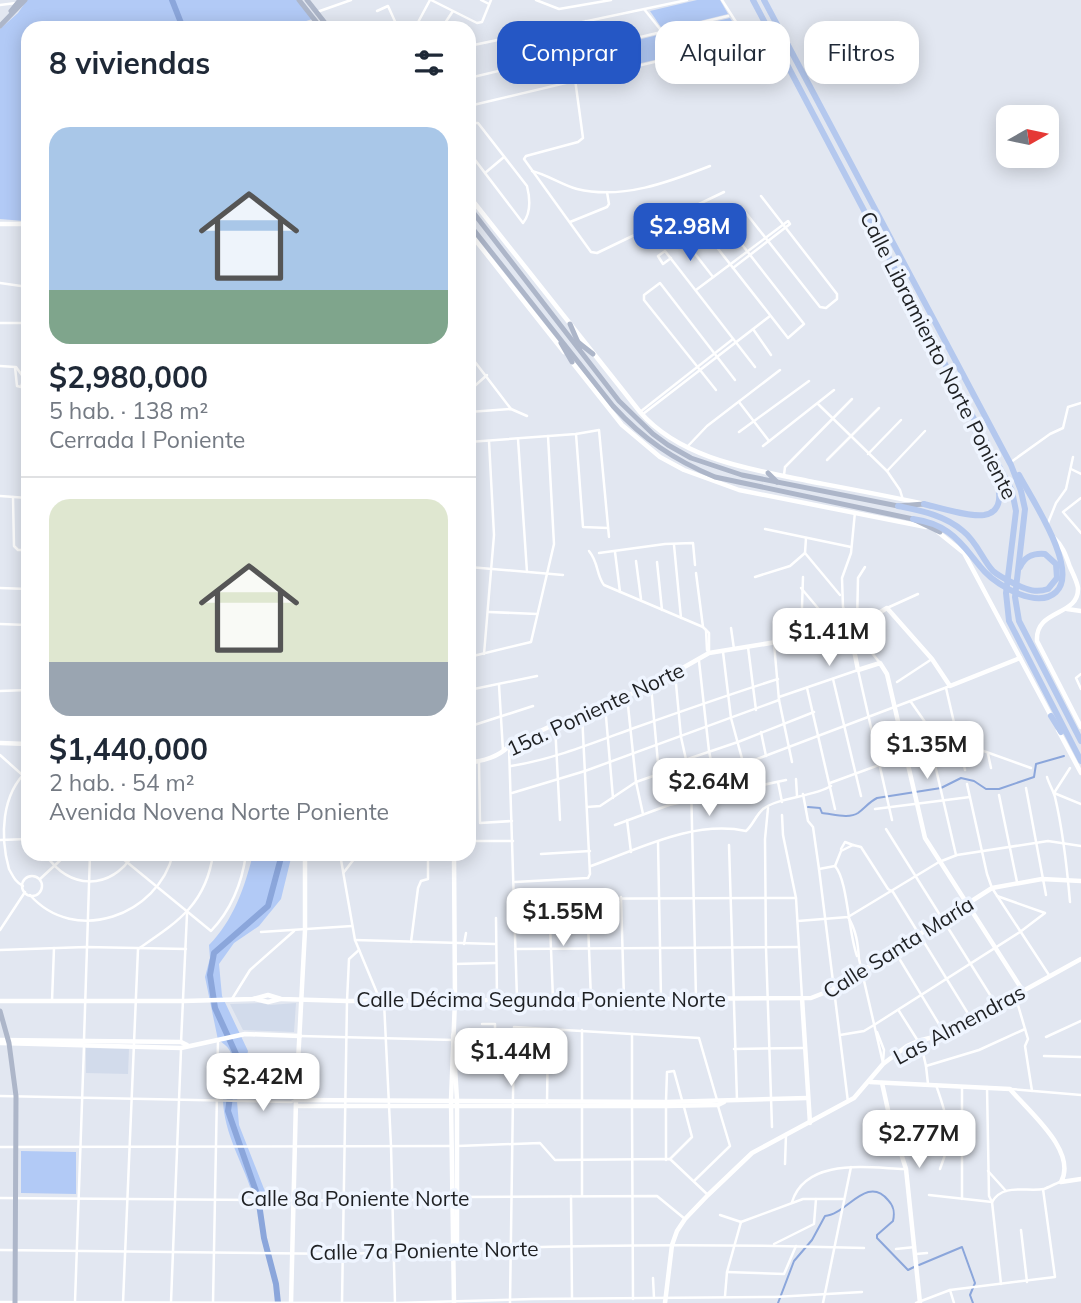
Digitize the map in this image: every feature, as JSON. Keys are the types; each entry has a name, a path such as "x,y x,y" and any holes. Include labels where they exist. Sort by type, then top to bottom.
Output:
{"highway":[{"name":"Calle Libramiento Norte Poniente","path":"753,0 764,21"},
{"name":"Calle Libramiento Norte Poniente","path":"764,0 1010,463 1025,509 1015,597 1019,621 1081,741"},
{"name":"Calle Libramiento Norte Poniente","path":"790,71 1015,500 1016,521 1006,593 1009,621 1081,761"},
{"path":"825,136 835,132"},
{"path":"924,504 982,515 992,512 999,502 999,484 965,402"},
{"path":"914,519 929,522 947,531 965,547 991,578 1030,598 1043,599 1056,592 1063,580 1063,563 1046,526 1010,463"},
{"path":"900,503 932,513 955,525 967,534 992,570 1000,577 1026,589 1034,592 1048,589 1057,578 1056,564 1045,554 1033,554 1027,558 1017,575"},
{"path":"1051,716 1076,752"}],"main road":[{"path":"299,0 316,21"},
{"path":"307,0 324,21"},
{"path":"0,24 21,1"},
{"path":"476,215 618,401 668,445 717,468 846,495 924,504"},
{"path":"476,233 574,360"},
{"path":"570,324 584,356"},
{"path":"568,334 593,354"},
{"path":"555,336 628,423 663,452 688,466 715,477 914,519 940,533"},
{"path":"768,473 781,480"},
{"path":"844,505 846,495"},
{"path":"0,1012 16,1096 15,1303"}],"street":[{"path":"317,12 351,0"},
{"path":"420,21 430,0 473,21"},
{"path":"476,22 482,22 490,2 481,0"},
{"path":"536,0 555,9 611,0"},
{"path":"575,7 576,0"},
{"path":"586,21 687,0"},
{"path":"722,0 735,21"},
{"path":"0,5 21,1"},
{"path":"377,11 388,6 395,21"},
{"path":"644,9 655,23"},
{"path":"446,21 453,11"},
{"path":"707,21 728,16"},
{"path":"476,45 497,40"},
{"path":"476,76 497,71"},
{"path":"476,104 555,84"},
{"path":"576,84 583,138 578,142 526,156 524,159 592,252 597,253 724,192"},
{"path":"476,123 527,186 530,196 526,219 523,222 476,162"},
{"path":"485,174 504,158"},
{"path":"532,171 577,188 607,192 663,183 710,166"},
{"path":"570,222 607,207 607,192"},
{"path":"742,208 822,308 826,308 837,299 837,294 761,196"},
{"path":"476,205 641,413 664,433 687,447 723,462 768,473"},
{"path":"701,227 788,338 804,324 722,219 716,223"},
{"path":"0,224 21,224"},
{"path":"696,290 784,226"},
{"path":"678,241 682,237 713,276"},
{"path":"476,241 555,336"},
{"path":"671,258 755,367"},
{"path":"0,283 21,286"},
{"path":"716,390 643,298 660,283 735,380"},
{"path":"641,413 770,316"},
{"path":"0,323 21,323"},
{"path":"753,329 771,355"},
{"path":"574,360 622,425 660,457 684,470 739,490 914,524 940,533 964,553 1081,773"},
{"path":"476,362 511,409"},
{"path":"0,366 15,367 21,374"},
{"path":"15,367 17,386 21,387"},
{"path":"687,447 707,426 780,370"},
{"path":"476,385 487,375"},
{"path":"739,432 809,381"},
{"path":"763,446 834,390"},
{"path":"780,492 785,467 852,399"},
{"path":"739,402 769,441"},
{"path":"1010,463 1050,434 1063,428 1068,407 1081,403"},
{"path":"781,480 900,503 900,489 887,471 818,404"},
{"path":"827,460 879,408"},
{"path":"476,411 511,409 527,416"},
{"path":"868,454 901,420"},
{"path":"476,442 599,430 609,537"},
{"path":"887,471 925,431"},
{"path":"576,434 583,527 608,528"},
{"path":"476,656 531,642 554,544 548,436"},
{"path":"518,439 527,572"},
{"path":"484,654 494,536 489,441"},
{"path":"1046,526 1056,503 1066,489 1073,457"},
{"path":"1070,469 1081,474"},
{"path":"0,496 21,498"},
{"path":"13,497 15,548 21,549"},
{"path":"1080,531 1063,512 1081,498"},
{"path":"855,512 850,559 842,578 843,610 887,674 925,838 1023,991"},
{"path":"765,529 851,547"},
{"path":"1051,536 1061,546 1081,596"},
{"path":"755,576 790,566 805,552 806,538"},
{"path":"599,553 693,543 695,565"},
{"path":"674,545 681,618"},
{"path":"589,551 597,562 601,582 705,628"},
{"path":"615,551 620,592"},
{"path":"805,552 841,596"},
{"path":"636,561 641,601"},
{"path":"657,562 662,610"},
{"path":"865,567 858,578 853,628 858,670 892,820"},
{"path":"476,568 563,575"},
{"path":"695,572 705,628 710,641 709,653"},
{"path":"801,639 803,577"},
{"path":"1078,586 1074,600 1066,609 1038,627 1037,641 1081,727"},
{"path":"0,588 21,589"},
{"path":"801,588 833,626"},
{"name":"15a. Poniente Norte","path":"476,761 503,752 509,746 555,724 651,686 709,653 853,628 918,594"},
{"path":"887,608 932,659 948,687 965,770"},
{"path":"1066,609 1081,611"},
{"path":"489,612 537,614"},
{"path":"802,623 827,619"},
{"path":"0,624 21,624"},
{"path":"731,628 734,650"},
{"path":"774,643 779,699 792,762"},
{"path":"748,647 756,710"},
{"path":"722,652 731,718 744,766"},
{"path":"715,775 789,749 1020,658"},
{"path":"699,659 709,751 718,796"},
{"path":"897,682 932,659"},
{"path":"512,793 585,771 880,663"},
{"path":"675,673 691,800 696,998"},
{"path":"1081,674 1076,678 1081,689"},
{"path":"476,689 537,676"},
{"path":"511,766 541,761 608,740 679,712 778,679"},
{"path":"833,679 861,796"},
{"path":"499,685 503,752"},
{"path":"651,686 659,774 669,806"},
{"path":"807,688 835,809"},
{"path":"0,691 21,690"},
{"path":"627,696 636,782 643,814"},
{"path":"911,702 925,722 957,855"},
{"path":"476,725 533,705"},
{"path":"605,705 613,799"},
{"path":"659,769 814,712"},
{"path":"513,883 589,877 591,866 582,714"},
{"path":"555,724 560,820"},
{"path":"761,732 766,757"},
{"path":"591,866 692,831 746,831 764,808 803,794 821,791 830,784 856,773 950,739 1031,768"},
{"path":"0,743 21,744"},
{"path":"509,746 517,999"},
{"path":"988,754 991,768"},
{"path":"0,755 21,773"},
{"path":"1054,793 1070,768"},
{"path":"587,807 600,806 636,782 659,774"},
{"path":"1047,777 1054,793 1070,902"},
{"path":"21,778 8,796 2,817 1,840 5,860 14,880 23,886"},
{"path":"796,779 797,796"},
{"path":"615,825 691,800 786,780"},
{"path":"476,782 480,822 512,821"},
{"path":"778,782 782,802"},
{"path":"967,784 992,888 1049,975"},
{"path":"1026,788 1046,895"},
{"path":"1054,793 1081,804"},
{"path":"803,794 808,821 813,827 848,1102"},
{"path":"999,795 1017,882"},
{"path":"875,809 970,797"},
{"path":"768,808 765,839 766,948 772,1127"},
{"path":"782,815 783,835 796,898 810,1123"},
{"path":"626,820 631,852"},
{"path":"886,829 997,1006"},
{"path":"1,840 21,839"},
{"path":"476,841 513,841"},
{"path":"658,842 661,999"},
{"path":"798,921 848,917 939,862 957,855 1036,842 1063,842 1081,846"},
{"path":"729,845 737,1100"},
{"path":"835,866 841,851 853,845 861,847 972,1020"},
{"path":"541,854 590,851"},
{"path":"50,861 71,877 89,882 108,878 128,863"},
{"path":"40,879 58,861"},
{"path":"75,1302 90,861"},
{"path":"126,861 211,931 225,914 240,883 245,861"},
{"path":"40,879 30,876 25,879 25,892 46,910 87,920 127,912 158,888 171,861"},
{"path":"171,1302 187,914 205,880 211,861"},
{"path":"291,1302 294,1102 302,1000 306,861"},
{"path":"342,861 355,940 382,1000 391,1146 395,1303"},
{"path":"344,872 353,861"},
{"path":"411,942 418,888 421,881 428,879 428,861"},
{"path":"454,861 454,1302"},
{"path":"819,869 835,866"},
{"path":"835,866 841,877 848,917 854,926 874,1025 884,1050 883,1064"},
{"path":"30,895 40,891 40,879"},
{"path":"992,888 1042,879 1081,881"},
{"name":"Calle Santa María","path":"802,998 818,997 834,989 992,888"},
{"path":"0,930 25,892"},
{"path":"840,1035 864,1031 898,1011 1045,913 997,896"},
{"path":"621,897 624,999"},
{"path":"586,898 591,999"},
{"path":"514,899 796,898"},
{"path":"549,899 553,999"},
{"path":"138,949 187,914"},
{"path":"496,918 497,999"},
{"path":"261,932 352,926"},
{"path":"232,999 250,970 294,931"},
{"path":"464,944 466,933"},
{"path":"355,940 495,944"},
{"path":"0,950 86,947 186,949"},
{"path":"515,949 799,947"},
{"path":"52,1001 54,948"},
{"path":"123,1302 138,949"},
{"path":"342,1303 347,1000 349,959 359,950"},
{"path":"894,950 945,1034"},
{"name":"Las Almendras","path":"672,1245 685,1219 752,1153 848,1102 860,1093 883,1064 919,1040 945,1034 1081,959"},
{"path":"454,964 495,963"},
{"name":"Calle Décima Segunda Poniente Norte","path":"0,1001 184,1001 253,999 268,995 302,1000 802,998"},
{"path":"1015,995 1028,1039 1025,1046 1032,1091"},
{"path":"898,1011 919,1040 928,1084"},
{"path":"1046,1037 1081,1020"},
{"path":"482,1024 495,1024 495,1068 513,1067"},
{"path":"510,1301 514,1027 699,1038 730,1146 694,1181"},
{"path":"547,1104 548,1030"},
{"path":"926,1066 963,1056 1025,1030"},
{"path":"582,1031 582,1196"},
{"path":"4,1041 187,1045 260,1033 347,1038 453,1038"},
{"path":"632,1034 633,1299"},
{"path":"213,1302 218,1040"},
{"path":"734,1049 804,1048"},
{"path":"1044,1056 1081,1058"},
{"path":"674,1071 692,1137 668,1160 667,1072 674,1071"},
{"path":"869,1082 987,1087 1081,1095"},
{"path":"883,1083 890,1119 906,1169 919,1302 965,1287 1055,1277 1043,1189"},
{"path":"936,1085 946,1115 948,1136 948,1150 940,1169"},
{"path":"962,1086 962,1199"},
{"path":"987,1087 989,1196 992,1202 1001,1284"},
{"path":"1010,1089 1061,1148 1065,1168 1061,1182"},
{"path":"0,1096 217,1102 346,1100 388,1103 547,1104 718,1104 737,1100 807,1098"},
{"path":"294,1102 346,1107 388,1103"},
{"path":"785,1164 786,1134"},
{"path":"0,1147 236,1148 540,1143 555,1160 668,1160 708,1195"},
{"path":"823,1303 851,1167"},
{"path":"792,1202 800,1186 837,1168 906,1169"},
{"path":"988,1171 1006,1191"},
{"path":"992,1202 1006,1191 1043,1189 1061,1182 1081,1179"},
{"path":"929,1195 992,1202"},
{"name":"Calle 8a Poniente Norte","path":"0,1198 393,1200 511,1196 631,1197 660,1198 685,1219"},
{"path":"571,1196 572,1298"},
{"path":"772,1245 813,1225 816,1199"},
{"path":"725,1297 727,1272 741,1222 792,1202 843,1199"},
{"path":"720,1215 741,1222"},
{"path":"1021,1230 1027,1282"},
{"name":"Calle 7a Poniente Norte","path":"0,1250 275,1251 344,1254 572,1245 632,1247 734,1244 864,1248"},
{"path":"666,1301 672,1245"},
{"path":"727,1272 784,1274 797,1246"},
{"path":"896,1249 915,1247"},
{"path":"916,1254 927,1253"},
{"path":"653,1278 654,1298"},
{"path":"950,1290 954,1303"},
{"path":"0,1302 395,1303 572,1298 654,1298 666,1301 862,1292"}],"shaded area":[{"path":"27,0 297,0 312,19 21,21 21,221 0,219 0,29 18,13"},
{"path":"697,0 720,0 728,14 700,21 657,21 650,11"},
{"path":"655,36 655,60 641,63 641,39"},
{"path":"251,861 290,861 281,899 259,926 234,943 219,964 222,996 248,1051 237,1101 239,1125 268,1199 254,1199 230,1137 223,1098 231,1066 231,1052 218,1040 205,977 210,958 209,945 225,925 246,879"},
{"path":"296,1003 294,1032 243,1030 230,1004"},
{"path":"86,1048 129,1049 128,1074 86,1073"},
{"path":"21,1151 76,1152 76,1194 21,1193"}],"waterway":[{"path":"172,0 180,21"},
{"path":"808,807 820,808 822,813 850,816 877,798 941,788 961,778 974,781 986,789 999,789 1034,777 1036,764 1064,756"},
{"path":"278,1303 258,1197 228,1111 236,1054 215,1008 210,975 214,953 268,906 280,861"},
{"path":"778,1303 794,1261 812,1240 825,1216 833,1214 864,1193 880,1193 892,1205 893,1221 877,1238 908,1270 914,1267"},
{"path":"919,1265 962,1247 975,1283 970,1295 973,1303"}]}
